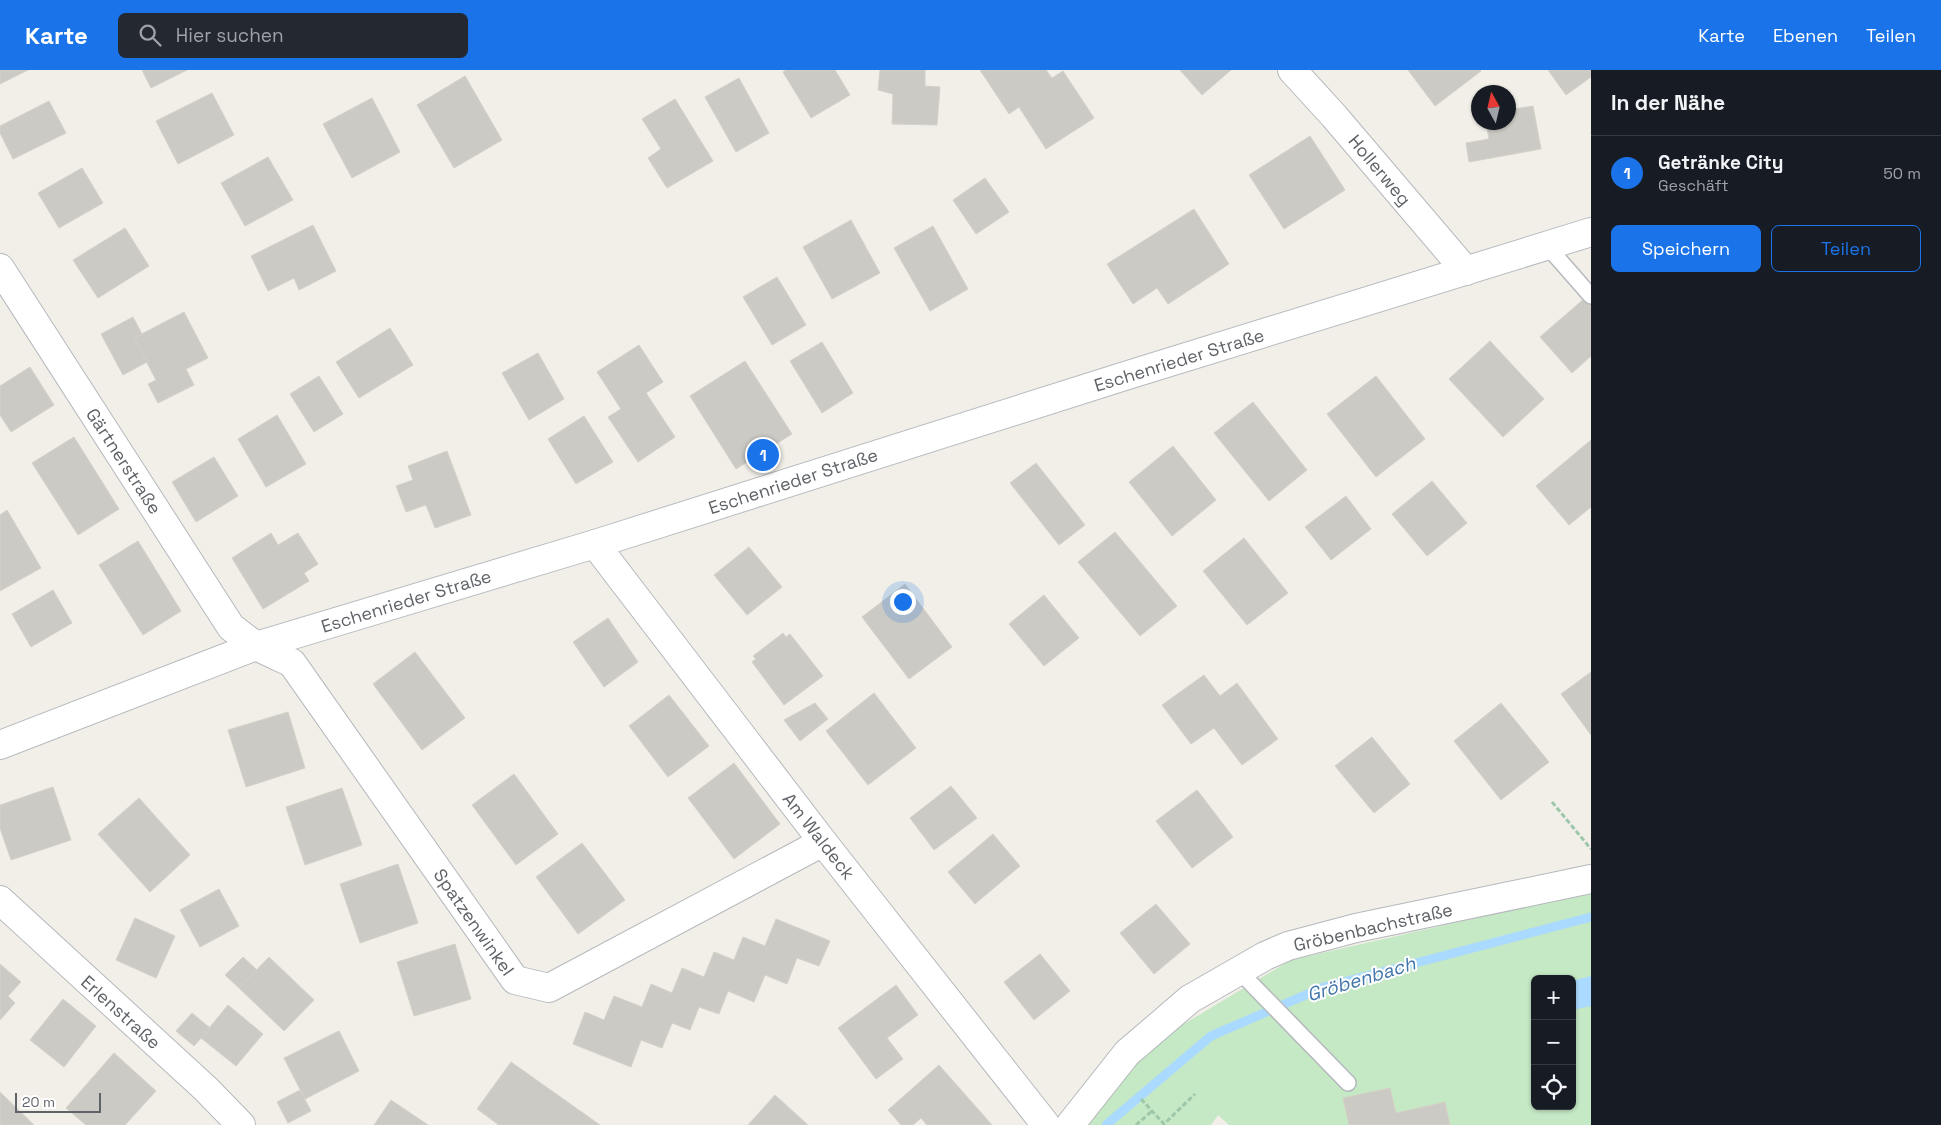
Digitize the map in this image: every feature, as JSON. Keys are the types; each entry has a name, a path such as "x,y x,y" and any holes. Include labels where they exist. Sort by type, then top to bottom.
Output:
{"street":[{"name":"Hollerweg","path":"1292,70 1334,116 1466,271"},
{"name":"Eschenrieder Straße","path":"0,745 256,646 595,544 1128,375 1591,232"},
{"name":"Gärtnerstraße","path":"0,268 230,627 256,646"},
{"name":"Am Waldeck","path":"595,544 823,842 1046,1125"},
{"name":"Spatzenwinkel","path":"256,646 292,663 515,980 548,988 823,842"},
{"name":"Gröbenbachstraße","path":"1070,1125 1127,1053 1190,999 1288,946 1356,928 1591,878"},
{"name":"Erlenstraße","path":"0,900 206,1089 241,1125"}],"lane":[{"path":"1546,246 1591,296"},
{"path":"1239,971 1348,1083"}],"path":[{"path":"1552,802 1591,849"},
{"path":"1141,1099 1164,1124 1195,1094"},
{"path":"1136,1125 1152,1111"}],"green space":[{"path":"1591,892 1591,1125 1229,1125 1218,1115 1211,1125 1079,1125 1132,1061 1162,1037 1291,960"}],"water":[{"path":"1591,976 1591,1006 1576,1009 1576,980"}],"building":[{"path":"0,70 28,70 0,84"},
{"path":"142,70 187,70 151,88"},
{"path":"786,70 835,70 850,95 811,118 783,72"},
{"path":"880,70 925,70 925,86 940,87 937,125 892,124 893,94 878,90"},
{"path":"980,70 1046,70 1052,78 1063,71 1094,118 1046,149 1019,107 1009,114"},
{"path":"1180,70 1231,70 1202,95"},
{"path":"1408,70 1480,70 1481,71 1435,106"},
{"path":"1548,70 1591,70 1591,77 1566,95"},
{"path":"465,76 502,140 454,168 417,105"},
{"path":"739,78 769,133 736,152 705,97"},
{"path":"212,93 234,135 178,164 156,121"},
{"path":"372,98 400,152 352,178 323,124"},
{"path":"675,99 713,161 667,188 648,158 661,149 642,119"},
{"path":"49,101 66,133 13,159 0,133 0,126"},
{"path":"1533,106 1541,149 1469,162 1466,143 1489,139 1487,130 1516,130 1516,109"},
{"path":"1310,136 1345,190 1284,229 1249,175"},
{"path":"268,157 293,200 245,226 221,183"},
{"path":"82,168 103,203 59,228 38,193"},
{"path":"985,178 1009,212 976,234 953,200"},
{"path":"1194,209 1229,264 1168,304 1157,288 1133,304 1107,264"},
{"path":"851,220 880,273 832,299 803,247"},
{"path":"313,225 336,271 299,290 294,278 268,291 251,256"},
{"path":"933,226 968,289 930,311 894,248"},
{"path":"125,228 149,266 98,298 73,260"},
{"path":"777,277 806,325 772,345 743,297"},
{"path":"1585,298 1591,305 1591,356 1572,373 1540,337"},
{"path":"184,312 208,358 186,369 194,385 158,403 148,384 156,380 134,338"},
{"path":"133,317 142,334 134,338 147,362 123,375 101,334"},
{"path":"390,328 413,365 359,398 336,362"},
{"path":"1490,341 1544,399 1503,437 1449,379"},
{"path":"822,342 853,393 822,413 790,361"},
{"path":"639,345 663,382 646,393 675,437 638,462 608,417 621,409 597,372"},
{"path":"538,353 564,399 529,420 502,373"},
{"path":"745,361 792,434 736,469 690,396"},
{"path":"30,367 54,405 11,432 0,415 0,386"},
{"path":"319,376 343,414 314,432 290,394"},
{"path":"1376,376 1425,439 1376,477 1327,414"},
{"path":"1253,402 1307,470 1269,501 1214,433"},
{"path":"277,415 306,464 266,487 238,439"},
{"path":"584,416 613,462 576,484 548,439"},
{"path":"74,437 119,509 78,535 32,463"},
{"path":"1591,440 1591,507 1569,525 1536,486"},
{"path":"1173,446 1216,500 1172,536 1129,482"},
{"path":"447,451 471,515 435,528 426,505 406,512 396,486 413,480 408,466"},
{"path":"214,457 238,496 196,522 172,482"},
{"path":"1036,463 1085,525 1059,545 1010,483"},
{"path":"1432,481 1467,523 1427,556 1392,514"},
{"path":"1346,496 1371,529 1331,560 1305,527"},
{"path":"7,510 41,568 0,591 0,515"},
{"path":"1115,532 1177,606 1140,636 1078,562"},
{"path":"271,533 278,545 298,533 318,564 304,573 309,581 263,609 232,558"},
{"path":"1244,538 1288,593 1247,625 1203,571"},
{"path":"138,541 181,611 143,635 99,565"},
{"path":"749,547 782,587 747,615 714,575"},
{"path":"905,584 952,647 909,679 862,617"},
{"path":"53,590 72,623 31,647 12,614"},
{"path":"1044,595 1079,638 1044,666 1009,624"},
{"path":"608,618 638,662 604,687 573,642"},
{"path":"783,633 786,637 790,634 823,676 784,705 752,662 756,659 753,656"},
{"path":"415,652 465,718 422,750 373,684"},
{"path":"1591,672 1591,735 1561,694"},
{"path":"1204,675 1220,696 1237,683 1278,739 1242,765 1214,728 1191,744 1162,705"},
{"path":"874,693 916,748 868,785 826,731"},
{"path":"669,695 709,746 668,777 629,726"},
{"path":"815,703 828,719 800,741 784,720"},
{"path":"1501,703 1549,762 1501,800 1454,741"},
{"path":"288,712 305,768 246,787 228,730"},
{"path":"1372,737 1410,784 1374,813 1335,766"},
{"path":"734,763 780,824 734,859 688,798"},
{"path":"514,774 558,834 516,865 472,805"},
{"path":"951,786 977,818 934,850 910,818"},
{"path":"53,787 71,840 11,860 0,828 0,805"},
{"path":"342,788 362,845 305,865 286,807"},
{"path":"1197,790 1233,837 1192,868 1156,821"},
{"path":"139,798 190,855 150,892 98,834"},
{"path":"993,834 1020,866 975,904 948,872"},
{"path":"582,843 625,900 578,934 536,877"},
{"path":"398,864 418,923 360,943 340,884"},
{"path":"219,889 239,926 200,947 180,910"},
{"path":"1156,904 1190,944 1154,974 1120,933"},
{"path":"135,918 175,936 156,978 116,960"},
{"path":"776,919 830,941 819,966 797,958 787,984 765,975 754,1002 728,991 719,1014 699,1007 690,1030 672,1023 662,1048 641,1040 631,1067 573,1044 585,1012 604,1020 614,996 642,1007 651,984 672,993 682,968 704,977 714,952 734,960 743,937 765,946"},
{"path":"455,944 471,999 414,1016 397,962"},
{"path":"1040,954 1070,991 1034,1020 1004,982"},
{"path":"243,957 257,970 239,988 225,975"},
{"path":"269,957 314,1000 284,1031 239,988"},
{"path":"0,964 21,982 8,996 15,1003 0,1020"},
{"path":"896,985 918,1015 887,1038 903,1059 876,1079 838,1028"},
{"path":"63,999 96,1026 64,1067 30,1040"},
{"path":"228,1005 263,1034 236,1066 201,1038"},
{"path":"192,1013 210,1028 194,1046 176,1031"},
{"path":"339,1031 359,1071 305,1099 284,1058"},
{"path":"114,1053 156,1091 125,1125 86,1125 66,1108"},
{"path":"511,1062 600,1125 499,1125 477,1109"},
{"path":"939,1065 992,1125 927,1125 921,1118 913,1125 901,1125 888,1110"},
{"path":"1390,1088 1396,1113 1445,1102 1450,1125 1349,1125 1343,1098"},
{"path":"300,1090 311,1111 288,1123 277,1102"},
{"path":"0,1092 34,1125 0,1125"},
{"path":"775,1095 808,1125 748,1125"},
{"path":"391,1100 428,1125 374,1125"}],"waterway":[{"name":"Gröbenbach","path":"1106,1125 1211,1036 1324,987 1591,917"}],"place":[{"name":"Getränke City","path":"763,455"}]}
